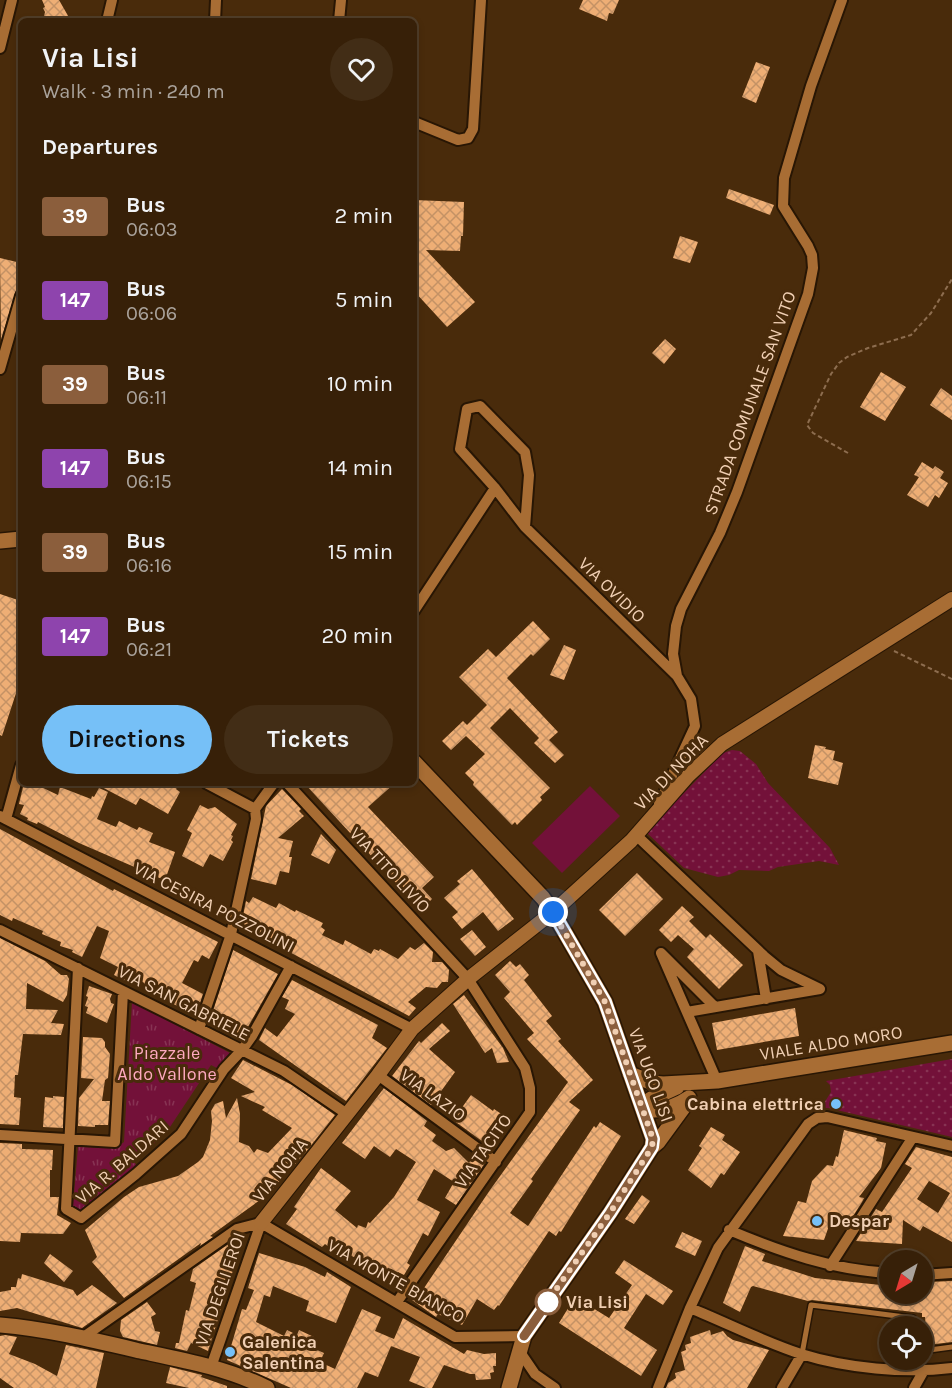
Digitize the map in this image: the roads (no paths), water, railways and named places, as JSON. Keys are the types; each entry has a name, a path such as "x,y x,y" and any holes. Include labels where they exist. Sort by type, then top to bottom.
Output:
{"main road":[{"path":"0,541 18,539"},
{"name":"VIA UGO LISI","path":"417,765 543,898 553,912 605,1002 652,1135 652,1147 610,1213 524,1336"},
{"name":"VIALE ALDO MORO","path":"630,1074 653,1083 663,1084 717,1081 952,1043"},
{"name":"VIALE ALDO MORO","path":"691,1082 651,1099 644,1109 657,1111 676,1106 717,1081"},
{"name":"VIALE ALDO MORO","path":"652,1147 689,1098"},
{"path":"0,1325 32,1328 211,1367 267,1388"},
{"path":"509,1388 524,1336"}],"street":[{"path":"0,48 12,0"},
{"path":"108,18 112,0"},
{"path":"215,18 216,0"},
{"path":"339,18 341,0"},
{"path":"417,123 458,140 468,138 473,129 481,0"},
{"name":"STRADA COMUNALE SAN VITO","path":"656,811 695,726 691,699 677,676 674,654 676,626 681,609 720,533 737,492 808,294 813,268 812,255 783,206 783,186 811,86 842,0"},
{"path":"0,369 18,306"},
{"name":"VIA OVIDIO","path":"525,527 529,474 525,452 480,406 467,409 460,449 495,488 525,527 677,676"},
{"path":"417,605 495,488"},
{"name":"VIA DI NOHA","path":"468,979 553,912 636,835 688,776 722,744 952,598"},
{"path":"3,817 18,774"},
{"path":"212,786 255,809"},
{"path":"199,1029 231,934 256,819 255,809 272,786"},
{"name":"VIA TITO LIVIO","path":"290,786 468,979"},
{"name":"VIA CESIRA POZZOLINI","path":"3,817 412,1029"},
{"path":"636,835 758,951 781,970 820,989 687,1012"},
{"name":"VIA SAN GABRIELE","path":"0,930 284,1071 347,1114"},
{"path":"758,951 766,999"},
{"path":"715,1007 661,953 717,1081"},
{"name":"VIA R. BALDARI","path":"70,1139 66,1209 81,1218 181,1134 224,1069 242,1050 291,966"},
{"path":"70,1139 78,968"},
{"name":"VIA NOHA","path":"82,1338 237,1229 261,1222 412,1029 468,979"},
{"name":"VIA TACITO","path":"397,1302 530,1112 530,1088 525,1068 468,979"},
{"path":"0,1135 115,1142 123,992"},
{"name":"VIA LAZIO","path":"378,1075 496,1162"},
{"path":"658,1388 690,1308 718,1248 808,1124 817,1119 827,1118 952,1146"},
{"path":"830,1266 913,1137"},
{"name":"VIA MONTE BIANCO","path":"261,1222 455,1337 524,1336"},
{"name":"VIA DEGLI EROI","path":"211,1367 261,1222"},
{"path":"729,1230 779,1251 830,1266 879,1272"},
{"path":"933,1274 952,1273"},
{"path":"690,1308 802,1354 861,1367 923,1372 952,1368"},
{"path":"520,1352 535,1374 555,1388"},
{"path":"782,1388 802,1354"},
{"path":"914,1388 923,1372"}],"lane":[{"path":"802,1354 811,1305 897,1316"},
{"path":"933,1350 952,1347"}],"place":[{"name":"Cabina elettrica","path":"836,1104"},
{"name":"Despar","path":"817,1221"},
{"name":"Via Lisi","path":"548,1302"},
{"name":"Galenica Salentina","path":"230,1352"}],"park label":[{"name":"Piazzale Aldo Vallone","path":"167,1063"}]}
